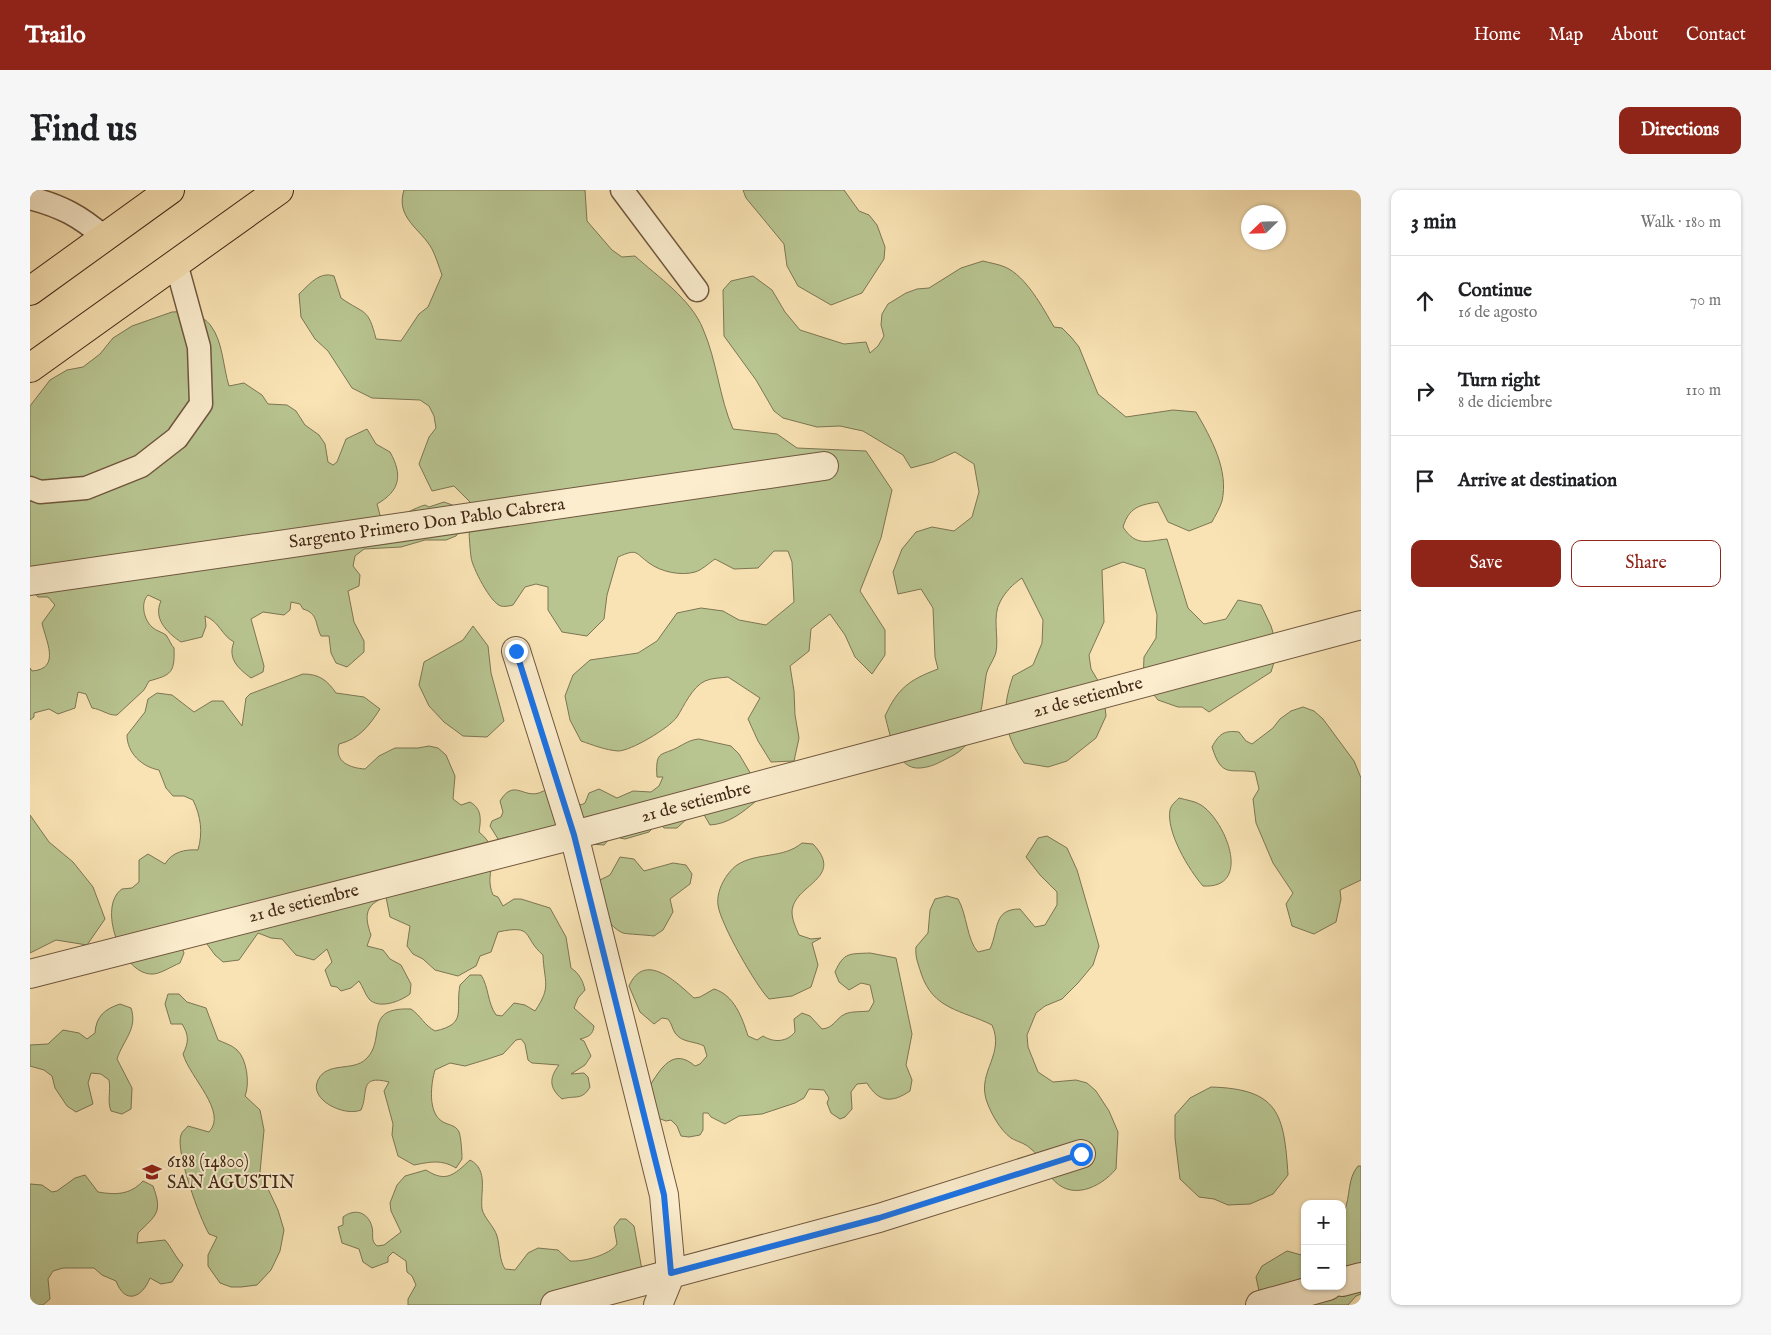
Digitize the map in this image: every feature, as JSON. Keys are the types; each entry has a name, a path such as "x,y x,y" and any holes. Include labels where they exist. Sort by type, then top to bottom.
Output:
{"highway":[{"path":"30,291 170,190"},
{"path":"30,368 279,190"}],"street":[{"name":"Sargento Primero Don Pablo Cabrera","path":"30,581 824,466"},
{"name":"21 de setiembre","path":"30,974 574,835 1361,625"},
{"path":"516,651 574,835 664,1195 671,1273 658,1305"},
{"path":"556,1305 879,1218 1081,1154"},
{"path":"1346,1281 1361,1277"},
{"path":"1260,1305 1314,1290"}],"lane":[{"path":"622,190 697,290"},
{"path":"30,198 54,204 82,218 104,237"},
{"path":"30,488 40,492 86,488 141,466 177,438 201,404 199,347 176,263"}],"green space":[{"path":"404,190 585,190 587,221 612,250 622,257 635,256 673,289 698,318 708,341 724,404 733,429 777,434 797,448 866,451 892,490 881,538 860,591 885,630 885,655 872,674 855,657 845,635 830,614 811,629 809,651 790,666 799,738 794,761 771,762 758,741 748,719 760,698 728,677 710,679 700,684 692,692 673,722 632,747 618,751 581,741 570,720 565,696 573,675 590,660 638,653 657,641 677,613 701,608 723,611 739,620 766,625 794,602 792,562 788,551 774,551 758,568 734,569 715,559 698,571 677,573 665,571 654,566 636,553 624,554 618,557 607,595 604,619 587,636 562,632 548,610 548,587 536,584 525,587 513,605 501,606 497,604 478,576 472,562 469,530 470,502 454,486 432,491 419,464 429,437 436,428 434,416 429,406 420,400 372,398 352,388 328,351 315,339 301,317 299,294 319,277 324,275 334,276 341,298 368,316 376,339 401,341 419,314 428,307 442,275 432,249 406,216 402,200"},
{"path":"743,190 844,190 859,211 869,215 877,225 885,247 884,259 862,293 831,305 798,286 787,266 784,244 746,198"},
{"path":"983,261 997,264 1013,271 1027,285 1054,327 1062,328 1079,347 1098,394 1126,417 1173,410 1196,412 1213,443 1223,478 1222,501 1212,522 1189,531 1168,522 1158,502 1135,508 1128,516 1123,527 1137,540 1167,539 1188,608 1204,624 1226,619 1238,600 1261,605 1271,626 1278,649 1271,672 1209,712 1202,707 1178,707 1158,700 1143,681 1144,657 1156,638 1157,615 1145,569 1123,562 1102,570 1104,622 1089,655 1091,669 1103,689 1106,716 1096,738 1067,761 1048,767 1024,763 1008,731 1006,721 1007,700 1013,676 1033,665 1042,643 1043,620 1022,578 1002,598 996,614 996,652 987,673 981,712 974,734 968,743 948,758 928,767 912,767 905,763 895,750 885,716 895,698 906,686 919,677 938,669 935,657 933,608 921,589 898,594 893,572 902,549 916,532 932,527 954,531 972,517 979,492 974,464 955,452 933,462 911,468 903,455 863,431 840,426 817,427 783,418 774,411 756,380 724,336 723,290 731,281 753,276 772,290 785,312 800,330 844,344 866,342 870,353 878,346 884,336 881,325 882,314 888,304 906,293 917,289 929,288 961,268"},
{"path":"193,311 207,322 215,332 229,386 244,383 262,395 268,404 287,405 296,411 305,425 319,435 325,444 328,462 333,465 337,462 346,439 367,429 376,444 390,452 397,468 397,482 391,494 377,504 380,515 388,521 421,506 429,507 444,502 455,506 462,527 456,536 446,540 425,540 401,547 364,549 355,556 353,566 360,575 359,586 348,591 354,622 364,641 364,652 347,667 336,663 331,653 329,636 321,636 314,616 303,609 300,604 291,602 290,610 284,615 263,612 251,619 264,666 263,672 251,678 235,663 232,654 234,642 214,622 205,616 206,626 202,637 181,642 170,634 162,624 159,613 161,601 148,595 144,602 147,620 154,628 166,635 174,648 174,663 170,672 167,675 149,681 144,690 117,715 92,708 86,694 78,692 75,708 58,714 49,709 34,713 34,717 30,720 30,668 32,671 47,665 49,652 42,623 55,605 48,597 38,597 30,588 30,406 50,380 67,370 83,367 100,354 113,338 132,326 172,312"},
{"path":"473,626 488,646 491,673 504,721 487,737 463,736 444,722 429,706 419,685 424,662 463,640"},
{"path":"303,674 314,675 322,679 336,693 364,697 380,709 363,731 352,739 339,744 339,755 344,763 365,769 379,756 395,748 429,746 438,748 446,755 455,776 453,799 461,805 470,802 479,811 479,832 487,840 491,848 490,886 493,895 498,897 503,906 514,899 521,899 550,908 566,937 571,968 582,980 585,990 578,998 574,1008 594,1026 593,1032 590,1035 580,1039 584,1041 591,1056 585,1065 571,1074 584,1073 588,1077 590,1087 581,1096 562,1099 555,1091 552,1083 553,1074 559,1065 532,1063 528,1060 525,1044 521,1039 516,1040 503,1054 465,1066 450,1063 435,1070 432,1082 432,1105 434,1112 443,1122 456,1128 460,1134 462,1159 456,1168 440,1162 414,1165 398,1156 392,1135 393,1124 384,1091 389,1082 379,1080 369,1083 366,1087 361,1110 354,1112 338,1109 330,1105 318,1094 316,1087 322,1074 327,1071 361,1063 366,1059 372,1051 378,1026 386,1013 411,1009 435,1031 452,1024 458,1015 460,985 470,975 481,975 496,1015 502,1016 514,1003 525,1005 535,1011 544,996 546,984 543,955 523,931 510,930 498,932 491,952 480,956 476,966 458,976 435,970 423,959 413,954 407,946 410,926 390,917 386,897 379,900 370,907 368,912 367,922 371,935 367,946 383,950 390,959 401,965 411,984 410,994 396,1002 384,1004 378,1004 369,999 359,981 351,988 341,991 337,987 331,986 325,970 332,962 327,949 314,960 296,955 282,939 271,938 258,933 239,960 223,962 204,940 181,945 184,953 180,963 162,972 151,974 140,971 130,963 116,937 112,923 112,909 115,897 122,889 132,888 139,882 139,860 148,854 165,864 179,852 198,850 201,831 198,812 193,800 184,796 173,796 166,788 159,770 141,762 130,748 127,735 145,712 148,699 157,693 172,695 194,712 212,701 223,701 242,726 246,698 250,694"},
{"path":"1303,707 1314,711 1323,719 1354,761 1361,778 1361,880 1340,890 1341,899 1336,922 1314,934 1292,926 1286,904 1293,893 1273,863 1256,823 1253,799 1259,789 1255,772 1233,771 1223,768 1219,764 1212,747 1217,739 1226,732 1239,732 1246,741 1252,744 1291,711"},
{"path":"699,739 731,746 739,754 755,781 758,791 756,801 729,820 710,825 703,813 692,814 677,828 664,828 658,822 649,832 625,839 620,838 616,831 604,845 591,844 529,861 495,844 498,839 490,826 492,821 501,817 503,812 500,801 506,793 517,790 536,794 552,784 581,805 585,803 589,793 599,789 617,798 633,791 651,792 659,786 663,777 657,777 657,761 659,757 689,741"},
{"path":"1179,798 1201,805 1210,813 1226,838 1231,866 1227,877 1218,884 1203,886 1191,870 1175,839 1170,819 1170,810"},
{"path":"30,815 49,842 73,862 93,887 105,919 87,945 56,940 30,953"},
{"path":"1047,836 1067,848 1077,870 1099,946 1093,965 1078,983 1062,999 1045,1006 1036,1013 1027,1035 1028,1047 1038,1072 1053,1082 1076,1080 1087,1083 1096,1091 1109,1111 1118,1132 1116,1169 1102,1182 1085,1190 1067,1189 1059,1185 1048,1174 1034,1152 1026,1145 1011,1138 999,1126 988,1104 984,1089 985,1080 994,1054 995,1035 992,1025 950,1007 933,995 921,973 916,954 916,947 928,933 930,910 935,899 947,896 958,899 974,947 978,952 990,949 998,922 1005,912 1020,909 1035,927 1045,925 1057,905 1057,892 1026,857 1038,838"},
{"path":"802,843 813,844 822,856 824,865 821,874 800,894 795,902 792,915 799,935 811,939 821,938 812,943 818,965 811,987 792,996 769,999 739,954 720,914 718,900 720,888 726,877 737,865 753,858 787,851"},
{"path":"620,857 634,859 644,871 673,863 686,865 692,874 690,884 670,899 673,912 663,930 654,936 618,931 606,918 600,907 596,892 600,880 610,875"},
{"path":"870,953 896,958 912,1034 906,1065 912,1080 910,1091 897,1098 886,1099 876,1094 867,1083 857,1084 851,1092 852,1109 845,1117 840,1119 831,1113 827,1103 829,1098 824,1090 809,1089 804,1098 795,1103 762,1114 739,1116 725,1124 711,1117 708,1113 703,1113 703,1130 700,1135 689,1137 681,1136 677,1126 671,1120 666,1121 655,1117 649,1087 663,1067 674,1059 687,1061 695,1066 700,1064 707,1056 704,1046 681,1039 675,1033 668,1019 662,1018 654,1024 640,1012 629,986 636,976 644,971 652,970 661,973 694,998 700,997 714,989 721,992 732,1001 743,1021 748,1036 757,1040 763,1036 772,1040 784,1040 795,1032 794,1019 802,1013 810,1016 822,1029 829,1027 845,1014 869,1011 874,1002 870,985 861,983 849,990 839,982 835,972 844,957"},
{"path":"168,994 179,994 187,1002 206,1008 218,1040 237,1050 243,1059 247,1072 247,1091 245,1096 260,1110 264,1130 260,1172 278,1210 284,1230 280,1251 271,1270 257,1285 231,1287 220,1283 208,1266 208,1255 217,1237 209,1234 200,1214 189,1185 180,1143 182,1134 188,1126 209,1132 214,1124 214,1115 206,1094 183,1054 187,1039 184,1028 182,1024 171,1024 165,1004"},
{"path":"120,1004 131,1008 133,1015 129,1034 117,1059 132,1088 131,1109 122,1114 111,1111 109,1080 101,1074 91,1073 88,1083 93,1104 76,1112 67,1106 55,1088 52,1076 44,1070 30,1066 30,1045 48,1044 63,1030 79,1033 87,1039 95,1033 97,1022 102,1014"},
{"path":"1211,1087 1251,1093 1264,1100 1274,1109 1284,1136 1288,1175 1273,1194 1250,1204 1228,1205 1214,1199 1199,1197 1180,1179 1175,1138 1175,1115 1190,1098"},
{"path":"470,1160 480,1169 482,1175 482,1209 497,1236 505,1269 515,1270 528,1253 538,1248 558,1250 570,1261 589,1259 602,1254 614,1248 617,1244 614,1227 620,1219 626,1219 634,1226 642,1270 604,1277 567,1305 408,1305 408,1299 416,1285 412,1276 407,1272 406,1261 393,1252 388,1257 388,1262 372,1268 363,1262 359,1249 342,1243 338,1227 343,1225 343,1217 356,1212 360,1213 370,1222 375,1244 377,1246 384,1245 401,1232 391,1211 390,1203 397,1185 405,1176 426,1170 439,1176 450,1176"},
{"path":"1358,1166 1361,1166 1361,1294 1356,1296 1348,1305 1262,1305 1256,1277 1262,1266 1287,1251 1301,1255 1301,1290 1346,1290 1346,1206 1352,1176"},
{"path":"85,1175 98,1192 122,1193 133,1189 143,1181 153,1186 157,1202 156,1213 138,1233 137,1243 165,1240 183,1265 172,1282 161,1284 150,1278 143,1290 133,1296 124,1293 116,1281 102,1275 94,1268 63,1268 53,1271 48,1279 50,1299 43,1305 30,1305 30,1184 42,1185 52,1192 57,1191 75,1178"}],"place":[{"name":"6188 (14800) SAN AGUSTIN","path":"152,1172"}],"route":[{"path":"516,651 574,835 664,1195 671,1273 879,1218 1081,1154"}]}
